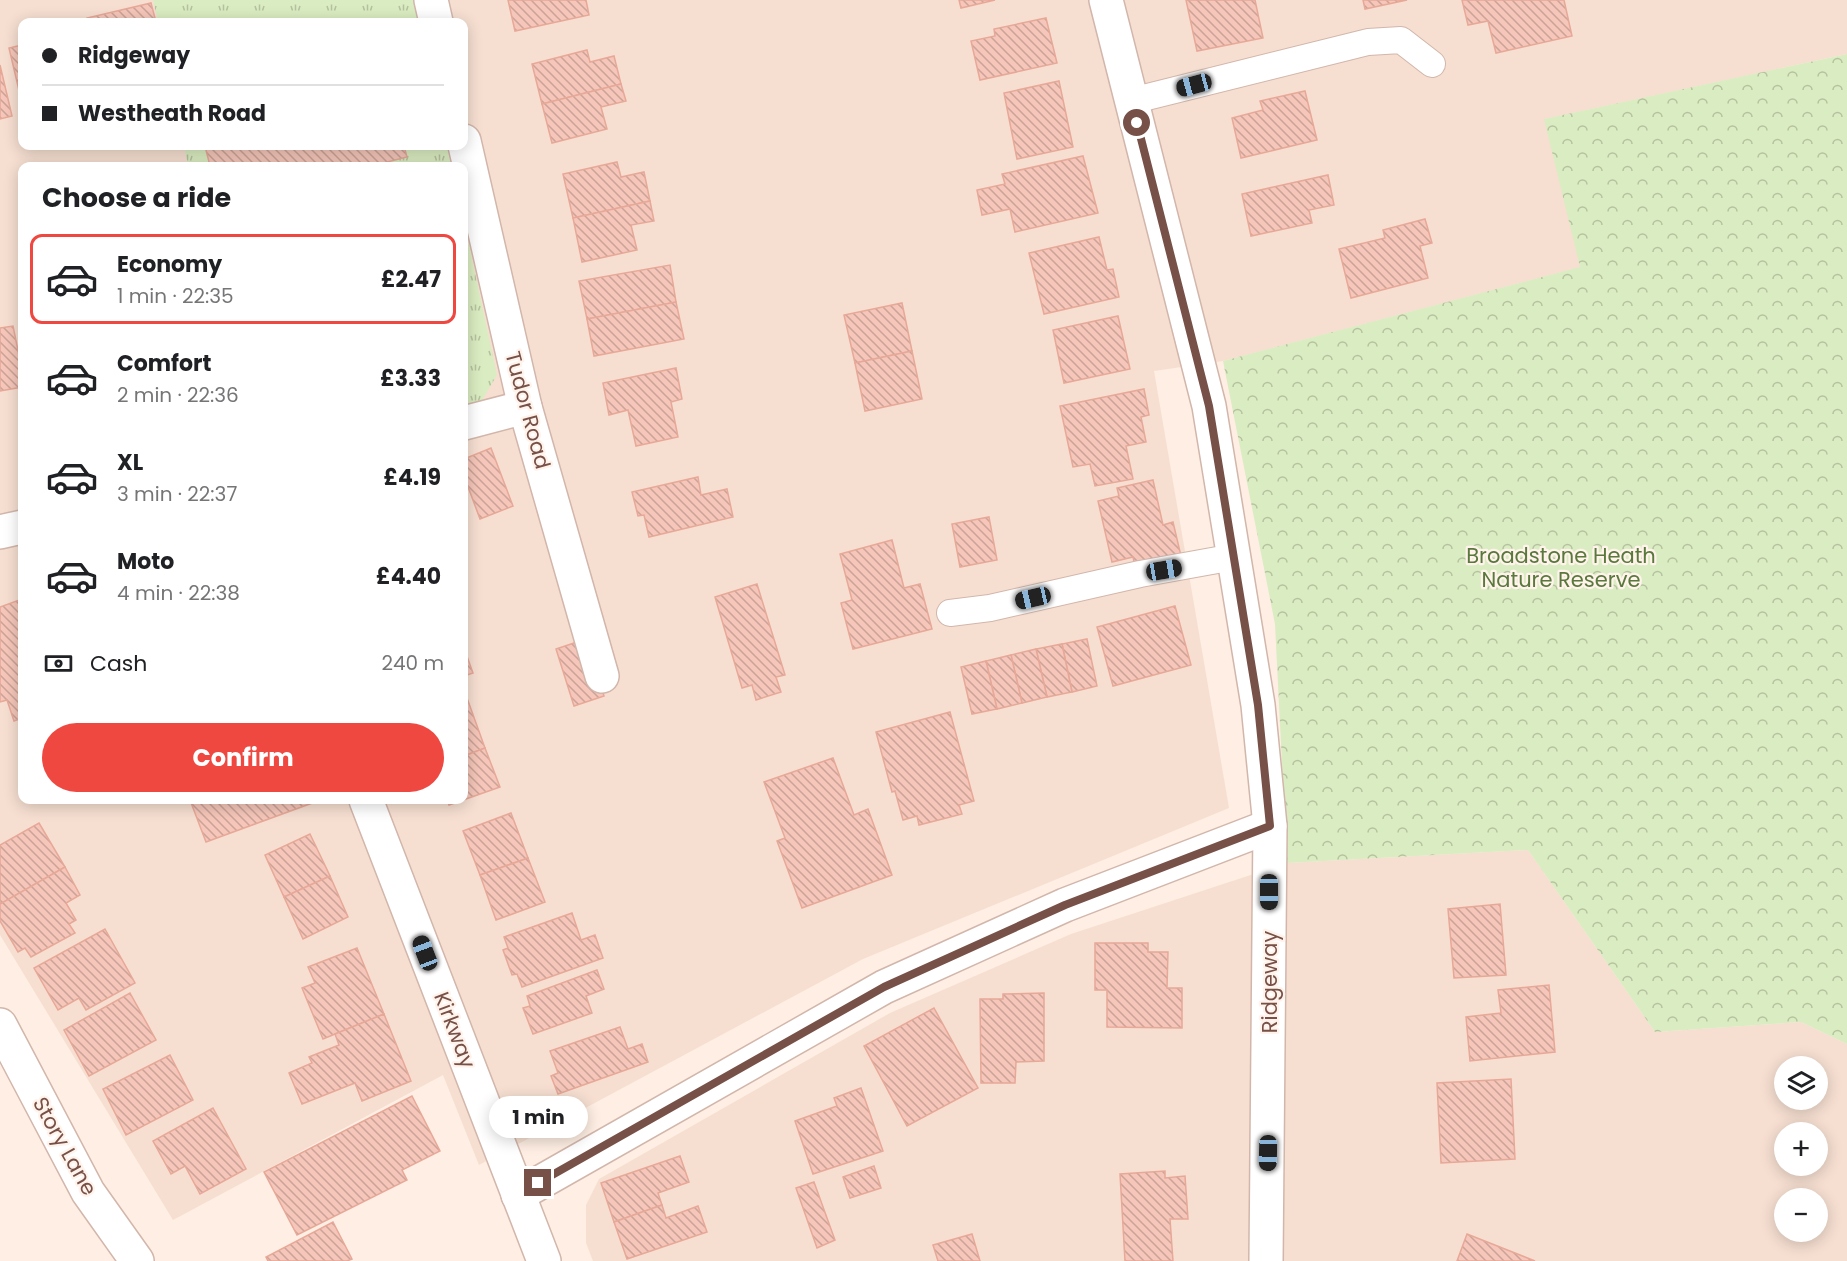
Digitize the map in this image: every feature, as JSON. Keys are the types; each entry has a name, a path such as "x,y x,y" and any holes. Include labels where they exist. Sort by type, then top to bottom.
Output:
{"street":[{"path":"431,0 435,18"},
{"name":"Ridgeway","path":"1106,0 1209,406 1258,705 1270,826 1266,1261"},
{"name":"Tudor Road","path":"466,150 525,407 602,676"},
{"path":"468,422 525,407"},
{"path":"0,531 18,528"},
{"name":"Kirkway","path":"368,804 544,1261"},
{"path":"518,1195 884,987 1065,905 1270,826"},
{"name":"Story Lane","path":"0,1025 88,1192 137,1261"}],"lane":[{"path":"1131,101 1368,42 1401,40 1432,64"},
{"path":"950,614 990,608 1140,574 1234,557"}],"shaded area":[{"path":"0,0 1847,0 1847,54 1545,119 1581,267 1223,361 1154,371 1229,808 863,959 479,1165 443,1075 173,1220 0,935"},
{"path":"1528,850 1655,1032 1801,1022 1847,1044 1847,1261 593,1261 586,1243 586,1205 599,1179 890,1013 1071,934 1287,863"}],"green space":[{"path":"153,0 415,0 419,18 157,18"},
{"name":"Broadstone Heath Nature Reserve","path":"1847,54 1847,1044 1801,1022 1655,1032 1528,850 1287,863 1275,624 1223,361 1580,267 1544,119"},
{"path":"185,150 448,150 450,162 187,162"},
{"path":"468,241 497,375 481,402 468,405"}],"building":[{"path":"508,0 586,0 589,15 515,31"},
{"path":"959,0 995,0 961,8"},
{"path":"1186,0 1255,0 1263,38 1197,51"},
{"path":"1363,0 1407,0 1365,9"},
{"path":"1462,0 1564,0 1572,36 1496,53 1488,21 1468,25"},
{"path":"151,3 155,18 87,18"},
{"path":"1046,18 1057,63 980,80 971,41 995,36 994,29"},
{"path":"18,46 18,86 9,48"},
{"path":"587,50 590,62 614,56 621,84 542,104 532,64"},
{"path":"0,65 12,116 0,119"},
{"path":"1059,81 1073,147 1017,159 1004,93"},
{"path":"621,84 626,101 601,107 607,129 552,143 542,104"},
{"path":"1305,91 1317,140 1241,158 1232,118 1263,110 1260,101"},
{"path":"206,150 405,150 407,157 387,162 209,162"},
{"path":"1083,156 1098,213 1015,232 1010,209 982,215 977,190 1005,184 1002,174"},
{"path":"617,162 621,177 644,172 650,201 573,218 563,174"},
{"path":"1328,175 1334,205 1309,210 1312,223 1251,236 1242,194"},
{"path":"650,201 654,221 631,225 637,250 582,262 573,218"},
{"path":"1425,219 1432,243 1420,246 1428,278 1351,298 1339,249 1385,238 1383,230"},
{"path":"1099,237 1107,270 1113,269 1119,297 1044,314 1029,253"},
{"path":"670,265 676,302 587,319 579,281"},
{"path":"676,302 684,339 594,356 587,319"},
{"path":"902,303 912,351 855,363 844,315"},
{"path":"1118,316 1130,369 1064,383 1053,330"},
{"path":"13,326 18,350 18,388 0,391 0,328"},
{"path":"912,351 922,399 865,411 855,363"},
{"path":"676,368 682,399 671,402 678,437 636,446 628,410 609,415 603,383"},
{"path":"1144,389 1149,415 1141,417 1146,442 1126,446 1133,479 1095,486 1090,464 1073,467 1060,406"},
{"path":"491,448 513,506 480,519 468,487 468,457"},
{"path":"698,477 701,495 727,489 733,517 649,537 644,515 638,516 632,492"},
{"path":"1153,480 1163,525 1173,522 1181,556 1135,566 1133,557 1112,562 1098,501 1119,496 1117,488"},
{"path":"989,517 997,560 960,567 952,524"},
{"path":"892,540 904,588 920,584 932,629 853,649 841,603 852,600 840,554"},
{"path":"757,584 785,675 776,677 781,692 756,700 752,685 742,688 715,597"},
{"path":"18,600 18,720 14,721 7,700 0,702 0,607"},
{"path":"1175,606 1191,665 1113,686 1097,627"},
{"path":"586,639 604,696 574,706 556,649"},
{"path":"1087,639 1097,686 1072,692 1062,644"},
{"path":"1062,644 1072,692 1047,697 1036,649"},
{"path":"1036,649 1047,697 1022,703 1011,655"},
{"path":"1011,655 1022,703 997,709 986,661"},
{"path":"468,659 473,673 468,675"},
{"path":"986,661 997,709 972,714 961,667"},
{"path":"468,701 485,748 468,754"},
{"path":"950,712 974,801 959,805 962,814 919,825 917,816 903,820 895,791 892,792 876,732"},
{"path":"485,748 500,787 468,799 468,754"},
{"path":"833,758 854,815 868,809 892,875 802,908 777,841 785,838 764,782"},
{"path":"192,804 310,804 206,842"},
{"path":"511,813 528,858 480,875 463,831"},
{"path":"39,823 65,867 0,904 0,845"},
{"path":"310,834 330,876 284,897 265,855"},
{"path":"528,858 545,902 496,920 480,875"},
{"path":"65,867 80,895 66,903 76,920 69,924 75,933 31,957 25,948 18,952 0,921 0,904"},
{"path":"330,876 348,917 303,939 284,897"},
{"path":"1500,904 1506,975 1454,978 1448,909"},
{"path":"572,913 581,940 595,935 603,958 522,987 517,974 512,975 503,950 508,948 504,937"},
{"path":"105,929 135,983 86,1010 79,998 58,1010 34,968"},
{"path":"1095,943 1148,943 1148,952 1168,952 1167,988 1182,988 1182,1028 1107,1027 1107,990 1095,990"},
{"path":"357,948 384,1014 323,1039 302,988 315,983 308,967"},
{"path":"597,970 604,989 586,996 592,1013 533,1034 523,1008 530,1006 527,996"},
{"path":"1549,985 1555,1052 1470,1061 1466,1017 1501,1013 1498,990"},
{"path":"130,993 156,1040 89,1076 64,1030"},
{"path":"1044,993 1044,1061 1016,1062 1015,1083 981,1083 980,999 1003,999 1003,994"},
{"path":"934,1008 978,1088 907,1126 864,1046"},
{"path":"384,1014 411,1081 362,1101 355,1083 302,1104 289,1073 312,1063 309,1057 339,1045 335,1034"},
{"path":"620,1027 628,1049 642,1044 648,1062 558,1094 551,1076 558,1073 550,1051"},
{"path":"170,1055 193,1100 126,1135 103,1089"},
{"path":"1511,1079 1515,1159 1441,1163 1437,1083"},
{"path":"861,1088 883,1151 813,1174 795,1121 837,1106 834,1098"},
{"path":"412,1096 440,1151 402,1170 407,1180 297,1235 264,1172"},
{"path":"213,1108 246,1169 200,1194 185,1166 171,1174 153,1141"},
{"path":"680,1156 689,1182 658,1193 662,1205 614,1222 601,1183"},
{"path":"874,1166 881,1188 850,1198 843,1177"},
{"path":"1165,1171 1165,1178 1185,1176 1188,1219 1170,1219 1173,1261 1125,1261 1120,1174"},
{"path":"814,1182 835,1240 817,1248 796,1188"},
{"path":"662,1205 666,1218 698,1206 707,1232 627,1259 614,1222"},
{"path":"333,1222 352,1259 347,1261 268,1261 266,1257"},
{"path":"972,1234 980,1261 938,1261 933,1245"},
{"path":"1467,1234 1535,1261 1457,1261"}],"route":[{"path":"538,1183 884,987 1065,905 1270,826 1258,705 1209,406 1137,123"}]}
